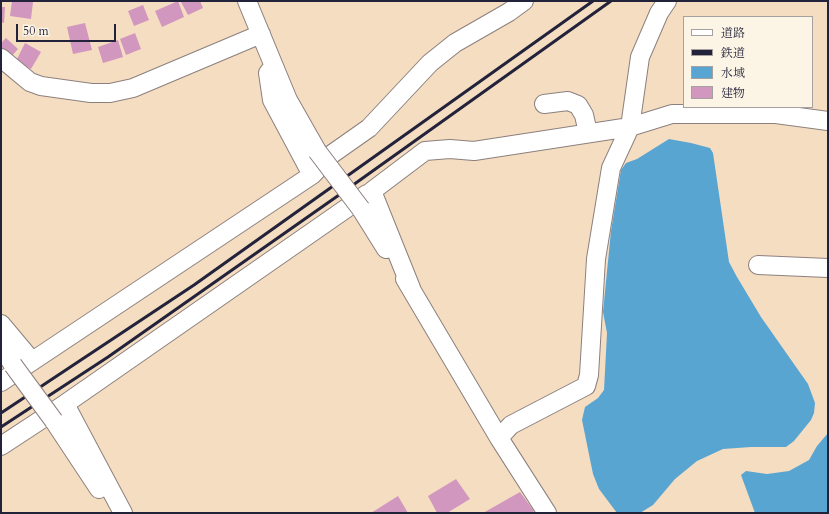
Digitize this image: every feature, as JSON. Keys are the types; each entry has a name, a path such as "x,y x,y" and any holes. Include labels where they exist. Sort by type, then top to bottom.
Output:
{"street":[{"path":"247,1 288,100 317,151 361,209 411,288 499,438 547,513"},
{"path":"5,375 32,362 312,175 332,154 369,128 430,63 455,43 510,12 524,1"},
{"path":"499,438 511,425 586,386 589,375 596,259 611,168 630,127 640,57 659,13 667,1"},
{"path":"1,58 30,82 41,86 91,93 110,93 133,88 261,34"},
{"path":"274,66 268,73 272,100 312,175"},
{"path":"544,104 568,101 578,105 584,115 588,133"},
{"path":"1,446 65,404 372,191 425,151 450,149 474,151 630,127 672,114 776,110 828,121"},
{"path":"372,191 411,288"},
{"path":"758,265 828,268"},
{"path":"1,324 32,362"},
{"path":"1,346 5,375 54,421 114,513"},
{"path":"65,404 123,513"}],"water":[{"path":"669,139 710,148 713,153 729,262 761,317 808,384 815,403 814,413 811,420 794,441 786,447 723,449 697,461 675,479 653,505 640,513 617,513 599,489 593,474 582,420 585,407 598,398 604,390 607,333 603,312 611,231 621,170 626,163 637,159"},
{"path":"828,433 828,513 755,513 741,475 746,471 767,474 789,471 809,460 817,446"}],"building":[{"path":"12,1 33,2 31,19 10,16"},
{"path":"178,1 184,17 162,27 155,11"},
{"path":"200,1 203,8 188,15 181,2"},
{"path":"143,5 149,20 134,26 128,11"},
{"path":"1,7 5,7 4,23 1,22"},
{"path":"85,23 92,50 73,54 67,27"},
{"path":"135,33 141,49 126,55 120,39"},
{"path":"6,38 18,49 11,57 1,51 1,43"},
{"path":"118,40 123,57 103,63 98,47"},
{"path":"25,43 41,52 31,69 16,61"},
{"path":"456,479 470,499 447,513 437,513 428,496"},
{"path":"520,492 534,511 531,513 483,513"},
{"path":"398,496 408,513 371,513"}],"railway":[{"path":"1,413 194,285 593,1"},
{"path":"1,427 108,357 339,195 611,1"}]}
